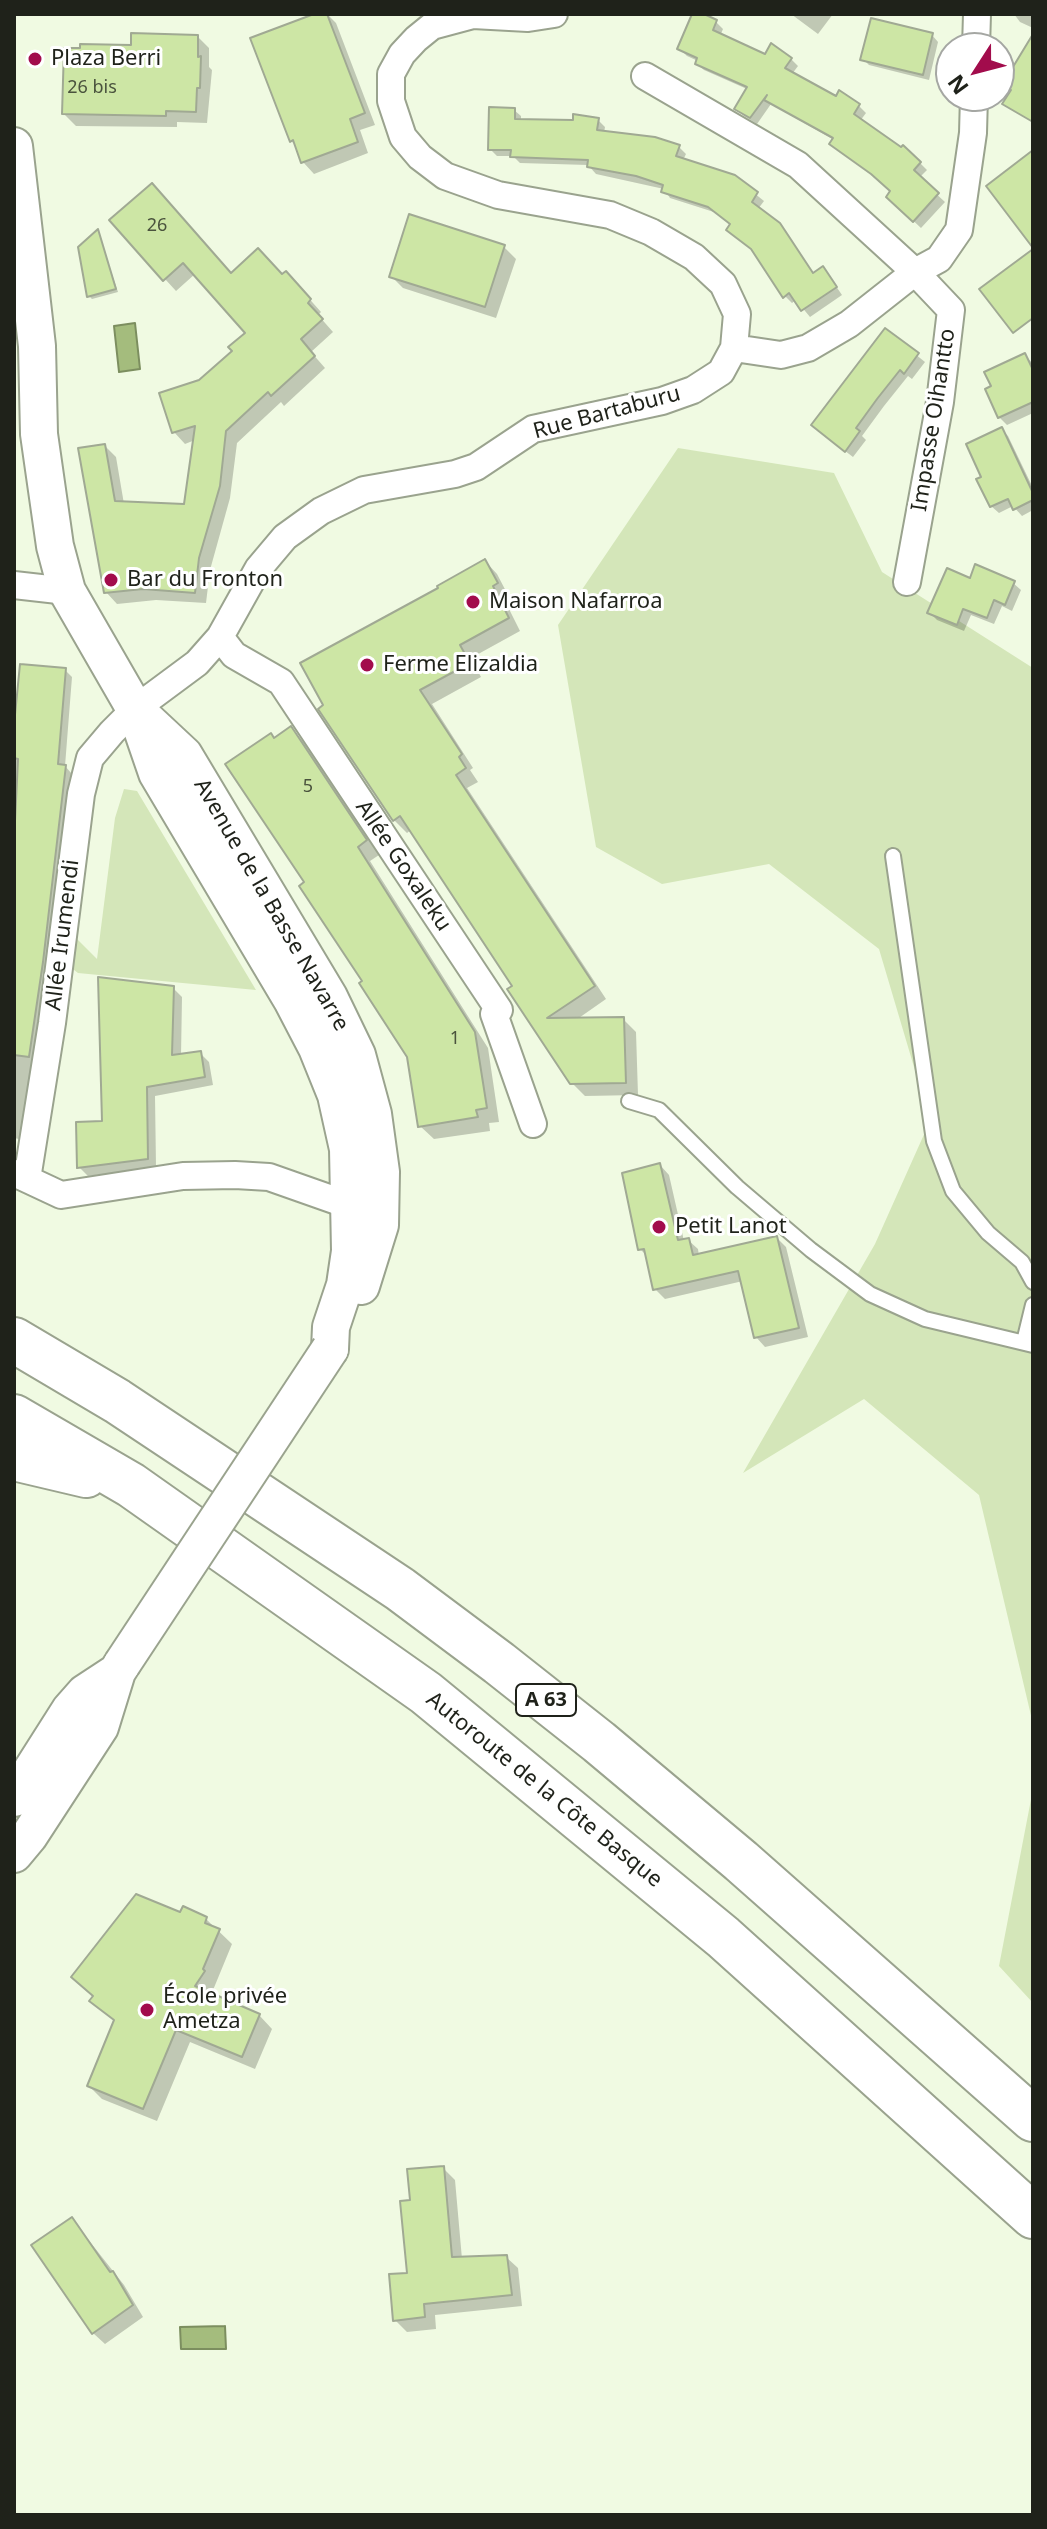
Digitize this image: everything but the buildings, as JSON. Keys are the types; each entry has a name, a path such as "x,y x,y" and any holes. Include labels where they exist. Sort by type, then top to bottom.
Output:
{"highway":[{"name":"A 63","path":"14,1340 117,1401 400,1589 499,1663 741,1861 1033,2119"},
{"name":"Autoroute de la Côte Basque","path":"14,1417 131,1485 426,1693 723,1937 1033,2216"},
{"path":"14,1458 131,1485"}],"street":[{"path":"554,14 528,18 473,15 432,26 402,54 391,74 391,101 403,137 420,157 445,176 498,195 610,215 651,232 694,257 723,284 737,314 734,348 781,355 808,348 849,324 915,272 939,259 959,230 974,112"},
{"path":"645,76 798,165 915,272"},
{"name":"Avenue de la Basse Navarre","path":"14,146 37,346 39,434 55,546 67,591 135,709 157,773 292,1000 317,1048 336,1095 348,1149 350,1251 337,1331"},
{"name":"Impasse Oihantto","path":"907,582 940,402 951,310 915,272"},
{"name":"Rue Bartaburu","path":"135,709 197,663 220,637 258,569 285,537 321,511 364,490 455,474 476,467 533,429 662,401 693,390 721,372 734,348"},
{"path":"14,585 67,591"},
{"name":"Allée Goxaleku","path":"220,637 234,655 281,682 499,1010 494,1014 533,1124"},
{"name":"Avenue de la Basse Navarre","path":"96,1700 337,1331 380,1225 381,1172 373,1114 357,1055 329,997 184,755 135,709"},
{"name":"Allée Irumendi","path":"20,1176 52,1023 81,794 90,758 135,709"},
{"path":"20,1176 61,1195 183,1176 269,1177 334,1201 348,1201 381,1172"},
{"path":"14,1798 70,1710 96,1700 93,1738 14,1854"}],"lane":[{"path":"893,856 934,1141 953,1191 988,1233 1022,1262 1033,1282"},
{"path":"629,1101 659,1110 737,1187 811,1250 870,1294 925,1319 1029,1344 1033,1305"}],"shaded area":[{"path":"135,323 140,369 119,372 114,326"},
{"path":"678,448 834,473 882,572 1033,668 1033,1724 979,1495 864,1399 743,1473 875,1244 930,1121 879,949 769,864 662,884 596,847 558,625"},
{"path":"124,789 137,791 256,990 78,973 69,966 73,935 97,959 115,818"},
{"path":"1033,1789 1033,2003 999,1966"},
{"path":"225,2326 226,2349 181,2349 180,2327"}],"place":[{"name":"Plaza Berri","path":"35,59"},
{"name":"Bar du Fronton","path":"111,580"},
{"name":"Maison Nafarroa","path":"473,602"},
{"name":"Ferme Elizaldia","path":"367,665"},
{"name":"Petit Lanot","path":"659,1227"},
{"name":"École privée Ametza","path":"147,2010"}]}
